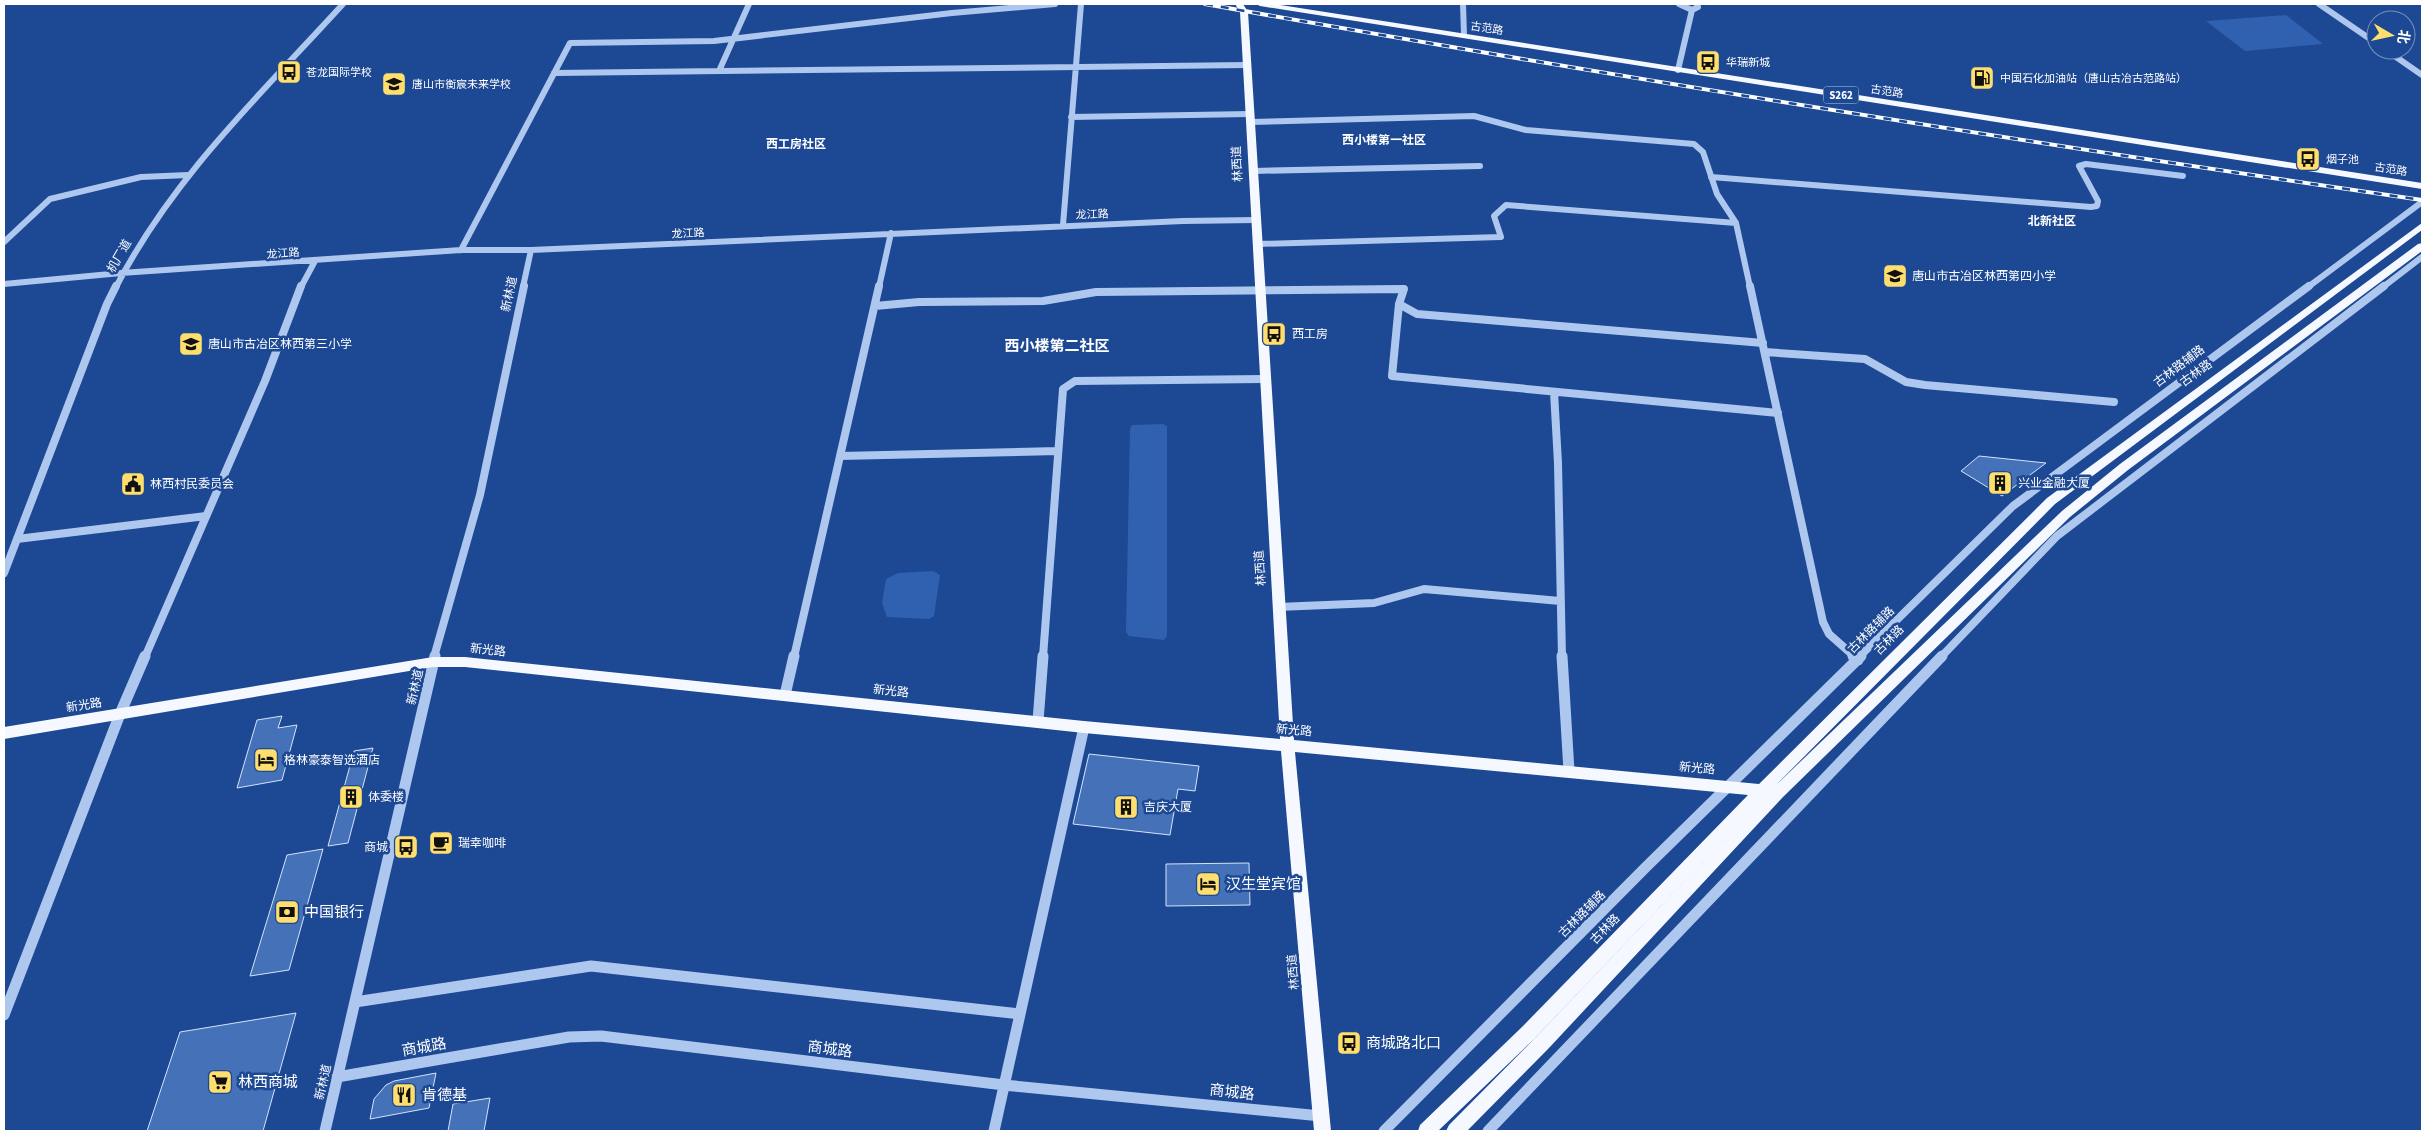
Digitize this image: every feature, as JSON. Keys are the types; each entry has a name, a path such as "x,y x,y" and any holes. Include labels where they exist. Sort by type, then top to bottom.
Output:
{"main road":[{"name":"林西道","path":"1239,4 1244,12 1286,744 1321,1124"},
{"name":"古范路","path":"1260,4 2422,186"},
{"name":"古林路","path":"1426,1131 1528,1033 1760,792 2051,501 2422,226"},
{"path":"1455,1131 1543,1042 1778,793 2066,514 2124,467 2422,246"},
{"name":"新光路","path":"4,733 433,662 465,662 1084,727 1729,786 1760,792 1778,793"}],"street":[{"name":"机厂道","path":"4,573 107,304 121,273 163,207 188,176 343,4"},
{"path":"719,71 749,4"},
{"path":"460,250 570,43 714,41 734,37 952,12 1055,4"},
{"path":"1063,226 1081,4"},
{"path":"1463,4 1464,35"},
{"path":"1679,4 1692,10"},
{"path":"1692,10 1698,7 1697,4"},
{"path":"2319,4 2366,36"},
{"path":"1678,70 1692,10"},
{"path":"2400,60 2422,75"},
{"path":"554,73 1247,64"},
{"path":"1071,117 1474,116 1526,130 1694,144 1703,152 1717,194 1736,223 1823,622 1829,634 1858,660"},
{"path":"1711,177 2091,208 2096,206 2098,201 2079,166 2086,164 2183,176"},
{"path":"1253,172 1480,166"},
{"path":"4,242 50,199 141,177 188,176"},
{"name":"古林路辅路","path":"1384,1131 1729,786 2013,506 2422,202"},
{"path":"1257,244 1500,237 1494,216 1506,205 1736,223"},
{"name":"龙江路","path":"4,284 121,273 460,250 531,250 541,248 1063,226 1256,220"},
{"path":"785,695 876,306 891,234"},
{"name":"新林道","path":"325,1131 433,662 480,495 531,250"},
{"path":"1488,1131 2057,536 2422,257"},
{"path":"4,1015 120,714 266,382 299,290 315,261"},
{"path":"876,306 919,302 1043,302 1096,292 1404,290 1399,304 1392,376 1778,412"},
{"path":"1399,304 1417,314 1763,343"},
{"path":"1764,352 1865,359 1906,382 1925,385 2114,402"},
{"path":"1038,721 1042,696 1063,389 1075,381 1264,379"},
{"path":"1554,392 1558,463 1560,601 1569,771"},
{"path":"840,456 1058,452"},
{"path":"16,539 206,516"},
{"path":"1278,607 1374,603 1424,589 1560,601"},
{"path":"994,1131 1084,727"},
{"path":"355,1002 591,966 1020,1014"},
{"name":"商城路","path":"338,1077 569,1037 601,1036 1321,1124"}],"shaded area":[{"path":"2286,15 2323,44 2245,51 2206,21"},
{"path":"1163,424 1167,426 1167,636 1164,640 1129,636 1126,632 1130,429 1132,425"},
{"path":"933,571 940,575 934,616 929,619 887,617 882,603 886,579 898,573"}],"building":[{"name":"兴业金融大厦","path":"1979,456 2046,463 2002,496 1961,471"},
{"name":"格林豪泰智选酒店","path":"282,716 278,728 297,725 282,780 237,788 257,720"},
{"name":"体委楼","path":"373,748 348,843 328,846 354,751"},
{"name":"吉庆大厦","path":"1089,754 1199,766 1195,791 1178,789 1170,835 1073,824"},
{"name":"中国银行","path":"323,849 289,970 250,976 287,855"},
{"name":"汉生堂宾馆","path":"1249,863 1250,905 1166,906 1166,864"},
{"name":"林西商城","path":"296,1013 263,1131 147,1131 180,1032"},
{"name":"肯德基","path":"436,1073 429,1108 370,1119 374,1099 386,1085 394,1081"},
{"path":"490,1098 484,1131 448,1131 453,1104"}],"railway":[{"path":"1205,4 1813,107 2117,155 2422,200"}],"place":[{"name":"华瑞新城","path":"1708,62"},
{"name":"苍龙国际学校","path":"289,72"},
{"name":"中国石化加油站（唐山古冶古范路站）","path":"1982,78"},
{"name":"唐山市衡宸未来学校","path":"394,84"},
{"name":"烟子池","path":"2308,159"},
{"name":"唐山市古冶区林西第四小学","path":"1895,276"},
{"name":"西工房","path":"1274,334"},
{"name":"唐山市古冶区林西第三小学","path":"191,344"},
{"name":"兴业金融大厦","path":"2000,483"},
{"name":"林西村民委员会","path":"133,484"},
{"name":"格林豪泰智选酒店","path":"266,760"},
{"name":"体委楼","path":"351,797"},
{"name":"吉庆大厦","path":"1126,807"},
{"name":"瑞幸咖啡","path":"441,843"},
{"name":"商城","path":"406,847"},
{"name":"汉生堂宾馆","path":"1208,884"},
{"name":"中国银行","path":"287,912"},
{"name":"商城路北口","path":"1349,1043"},
{"name":"林西商城","path":"220,1082"},
{"name":"肯德基","path":"404,1095"}],"district":[{"name":"西小楼第一社区","path":"1384,140"},
{"name":"西工房社区","path":"796,144"},
{"name":"北新社区","path":"2052,221"},
{"name":"西小楼第二社区","path":"1057,346"}]}
